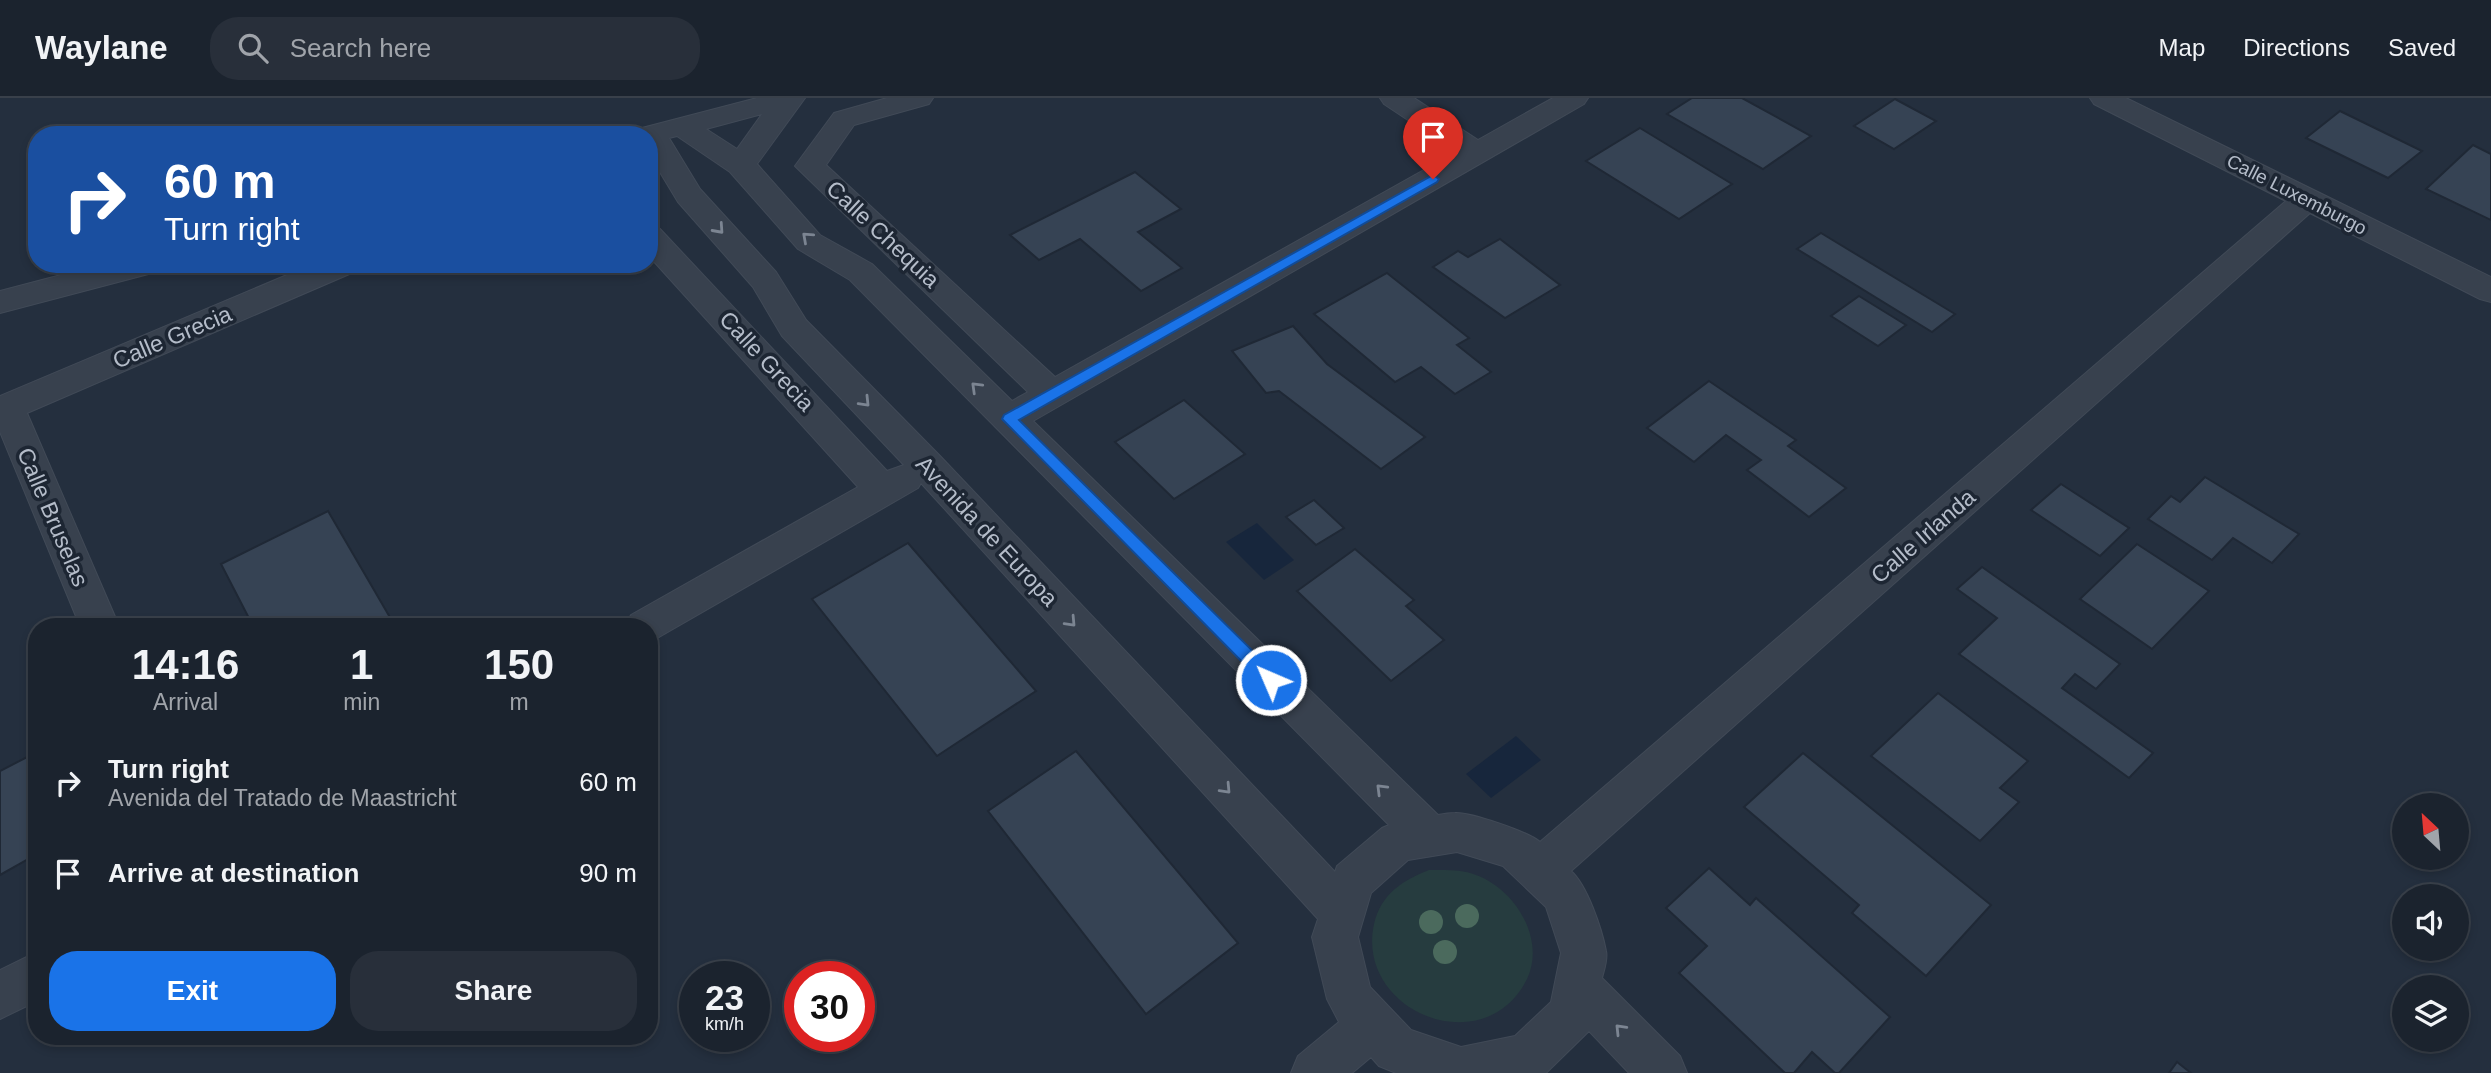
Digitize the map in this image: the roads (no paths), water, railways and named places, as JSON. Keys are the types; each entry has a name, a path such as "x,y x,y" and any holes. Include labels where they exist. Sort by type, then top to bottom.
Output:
{"street":[{"path":"660,132 790,98"},
{"path":"741,165 790,98"},
{"name":"Calle Chequia","path":"919,98 844,119 810,166 1053,395"},
{"path":"1394,98 1478,153"},
{"path":"1009,419 1574,98"},
{"name":"Calle Luxemburgo","path":"2104,98 2491,290"},
{"path":"660,132 741,165 809,242 861,272 1430,837"},
{"name":"Avenida de Europa","path":"660,132 689,195 765,280 794,328 927,466 1343,913"},
{"path":"658,190 689,195"},
{"name":"Calle Irlanda","path":"1539,871 2306,200"},
{"name":"Calle Grecia","path":"658,246 883,490"},
{"path":"0,302 111,273"},
{"name":"Calle Grecia","path":"3,409 322,273"},
{"name":"Calle Bruselas","path":"3,409 95,618"},
{"path":"658,619 927,466"},
{"path":"1457,832 1517,850 1539,871 1564,894 1584,953 1572,1014 1527,1058 1493,1069 1461,1071 1396,1049 1350,999 1335,937 1353,881 1397,842 1457,832"},
{"path":"0,996 28,980"},
{"path":"1578,986 1663,1073"},
{"path":"1315,1073 1373,1024"}],"water":[{"path":"1257,523 1294,560 1264,580 1226,542"},
{"path":"1516,736 1541,760 1491,798 1466,774"}]}
